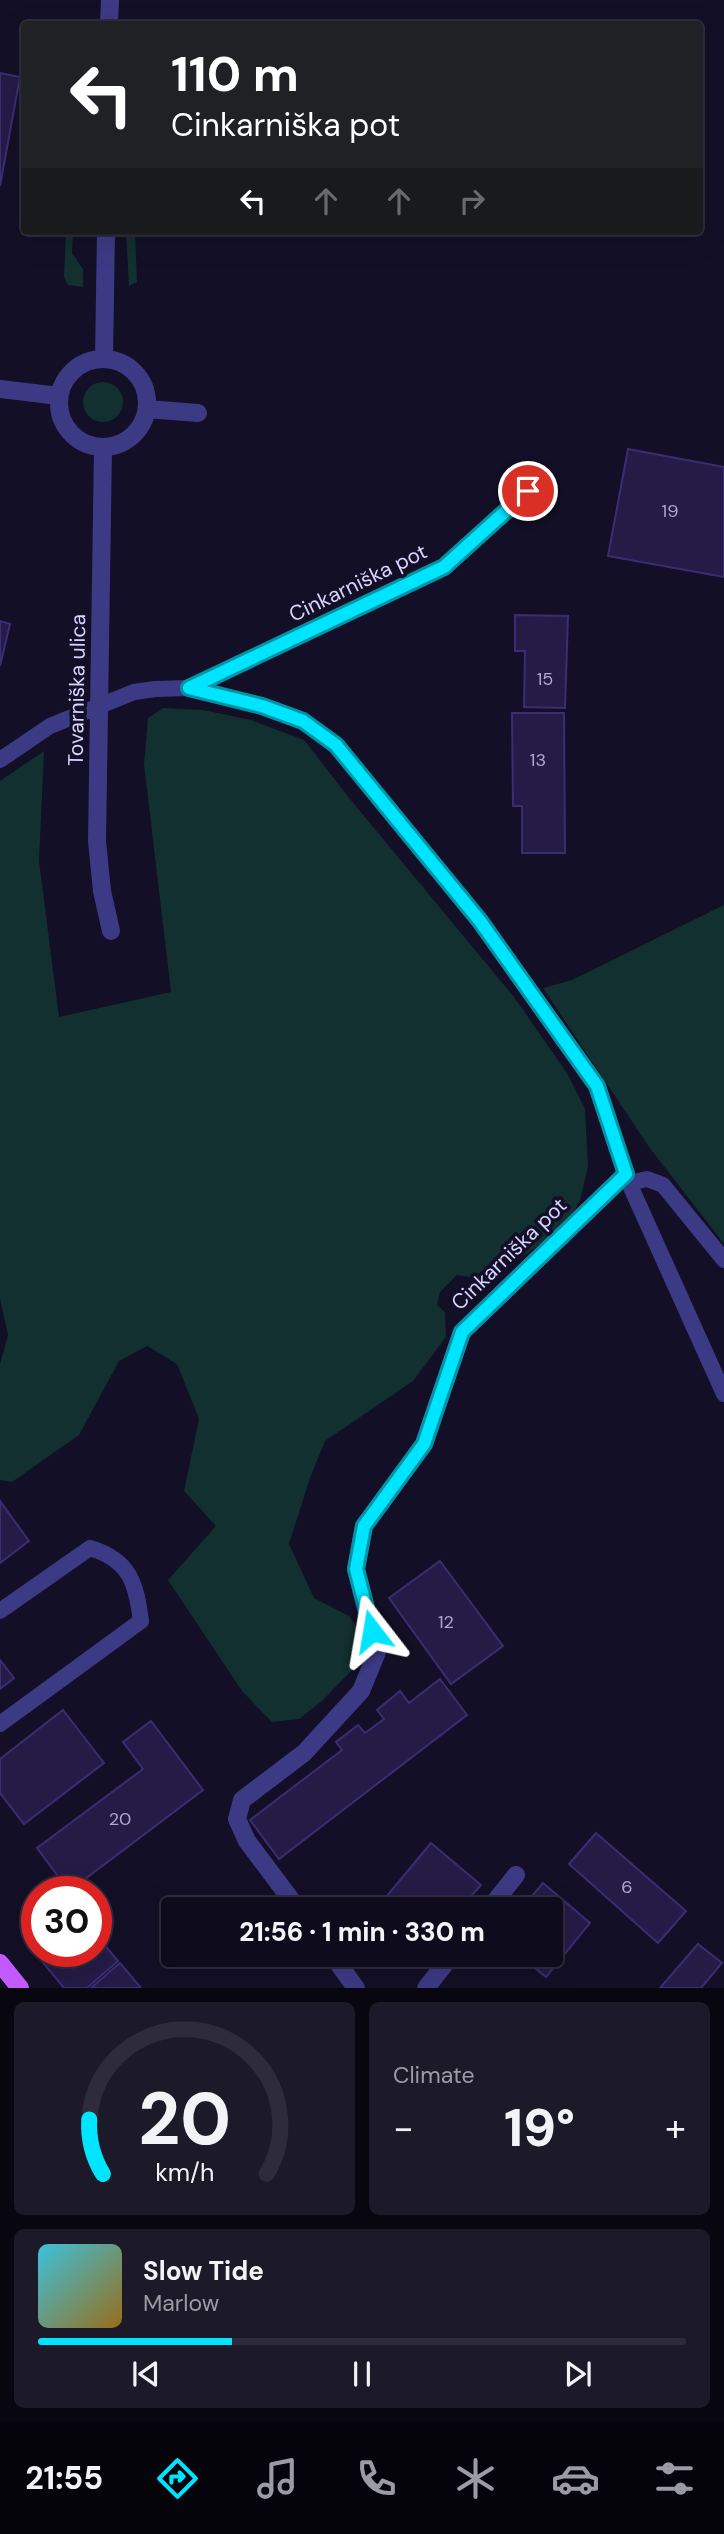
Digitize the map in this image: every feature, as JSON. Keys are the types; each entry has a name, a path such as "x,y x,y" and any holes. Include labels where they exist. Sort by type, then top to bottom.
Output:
{"main road":[{"path":"0,1963 20,1988"}],"street":[{"path":"110,0 110,21"},
{"path":"104,359 106,235"},
{"path":"104,359 118,361 131,369 141,380 147,408 145,419 132,437 113,447 103,448 78,441 69,432 62,421 59,396 67,377 74,369 93,360 104,359"},
{"path":"0,389 59,396"},
{"path":"147,408 198,413"},
{"name":"Tovarniška ulica","path":"103,448 97,841 102,891 111,931"},
{"name":"Cinkarniška pot","path":"289,1897 247,1842 237,1819 242,1800 304,1753 361,1691 377,1652 356,1569 364,1526 424,1444 462,1332 628,1179"},
{"path":"499,1897 516,1875"},
{"path":"341,1967 356,1988"},
{"path":"426,1988 443,1967"}],"lane":[{"name":"Cinkarniška pot","path":"189,688 444,567 528,491"},
{"name":"Cinkarniška pot","path":"101,706 134,692 189,688 262,706 303,721 336,745 480,921 597,1086 628,1179 724,1394"},
{"name":"Tovarniška ulica","path":"0,760 50,726 101,706"},
{"path":"628,1179 647,1179 663,1185 724,1260"},
{"path":"0,1611 90,1548 109,1553 127,1570 138,1592 141,1621 0,1724"}],"green space":[{"path":"66,235 73,235 72,253 83,269 83,287 68,285 64,277"},
{"path":"126,235 135,235 137,282 129,286"},
{"path":"103,382 111,383 117,388 122,394 122,410 117,416 111,421 103,422 95,421 89,416 84,410 83,402 84,394 89,388 95,383"},
{"path":"163,708 203,710 251,720 304,740 514,997 567,1073 585,1109 588,1166 580,1201 569,1220 542,1243 500,1272 477,1278 457,1275 440,1292 437,1305 445,1312 446,1337 413,1381 325,1441 289,1544 314,1598 349,1616 361,1633 357,1665 322,1701 299,1719 272,1722 242,1691 168,1580 216,1526 184,1491 199,1419 177,1364 147,1346 119,1361 79,1435 12,1482 0,1480 0,1364 8,1335 0,1299 0,781 44,751 39,861 59,1017 171,992 144,764 148,718"},
{"path":"724,905 724,1244 649,1147 543,988 572,980"}],"building":[{"path":"0,73 20,77 0,186"},
{"path":"628,449 724,467 724,577 608,556"},
{"path":"515,615 568,616 565,708 524,707 525,651 515,651"},
{"path":"0,621 10,624 0,666"},
{"path":"512,713 564,713 565,853 522,853 522,806 513,806"},
{"path":"0,1501 29,1541 0,1563"},
{"path":"440,1561 503,1646 451,1684 389,1598"},
{"path":"0,1660 14,1678 0,1689"},
{"path":"440,1679 467,1715 279,1859 250,1820 342,1750 336,1742 358,1725 365,1733 384,1719 377,1710 400,1691 409,1703"},
{"path":"63,1710 104,1763 24,1824 0,1793 0,1759"},
{"path":"151,1721 203,1790 89,1876 58,1876 37,1848 143,1769 123,1742"},
{"path":"596,1833 686,1911 658,1943 569,1864"},
{"path":"431,1843 481,1885 470,1897 386,1897"},
{"path":"543,1883 559,1897 531,1897"},
{"path":"563,1900 590,1923 563,1956"},
{"path":"698,1944 722,1963 701,1988 660,1988"},
{"path":"112,1954 118,1961 112,1966"},
{"path":"120,1963 141,1988 91,1988"},
{"path":"47,1967 111,1967 87,1988 64,1988"},
{"path":"534,1967 554,1967 546,1977"}],"route":[{"path":"372,1631 356,1569 364,1526 424,1444 462,1332 626,1174 597,1086 480,921 336,745 303,721 262,706 189,688 444,567 528,491"}]}
